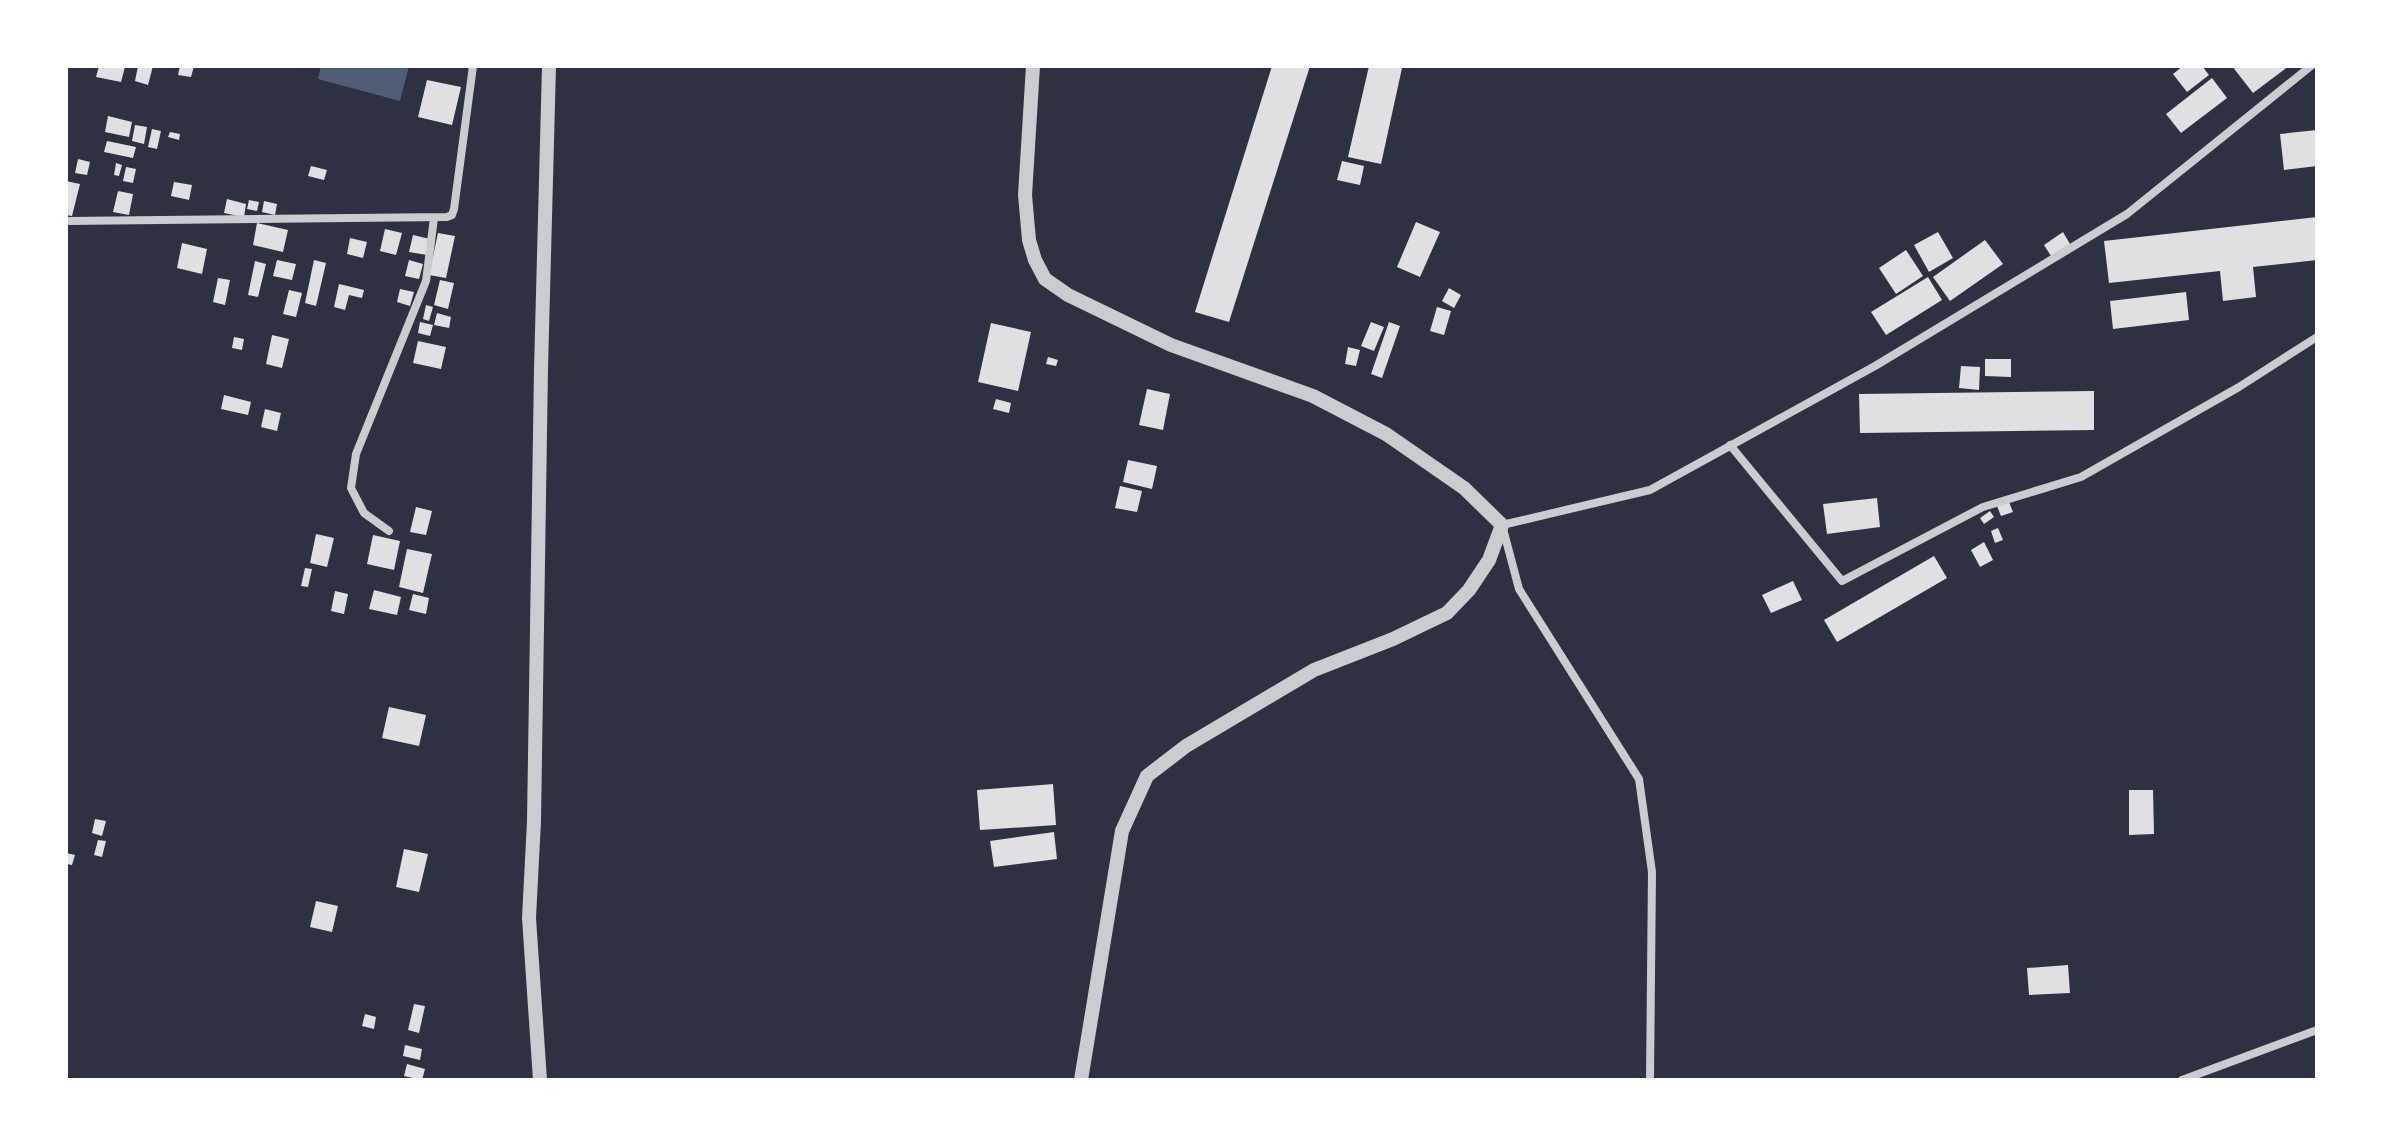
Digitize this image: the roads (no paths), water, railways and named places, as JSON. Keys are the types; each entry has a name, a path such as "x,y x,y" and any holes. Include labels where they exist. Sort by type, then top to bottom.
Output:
{"street":[{"path":"66,221 447,217 452,215 454,209 473,66"},
{"path":"540,1080 529,918 534,821 549,66"},
{"path":"1033,66 1025,195 1029,240 1045,279 1068,295 1171,345 1313,396 1386,434 1464,488 1502,525 1519,589 1639,779 1652,872 1650,1080"},
{"path":"1502,525 1650,490 1875,366 2127,214 2311,66"},
{"path":"389,531 364,513 351,488 356,454 426,281 434,218"},
{"path":"1730,445 1842,581 1983,507 2081,477 2239,387 2317,337"},
{"path":"1081,1080 1122,831 1147,776 1186,746 1314,670 1393,639 1447,613 1469,590 1489,560 1502,525"},
{"path":"2182,1080 2317,1030"}],"water":[{"path":"321,66 409,66 400,101 318,79"}]}
